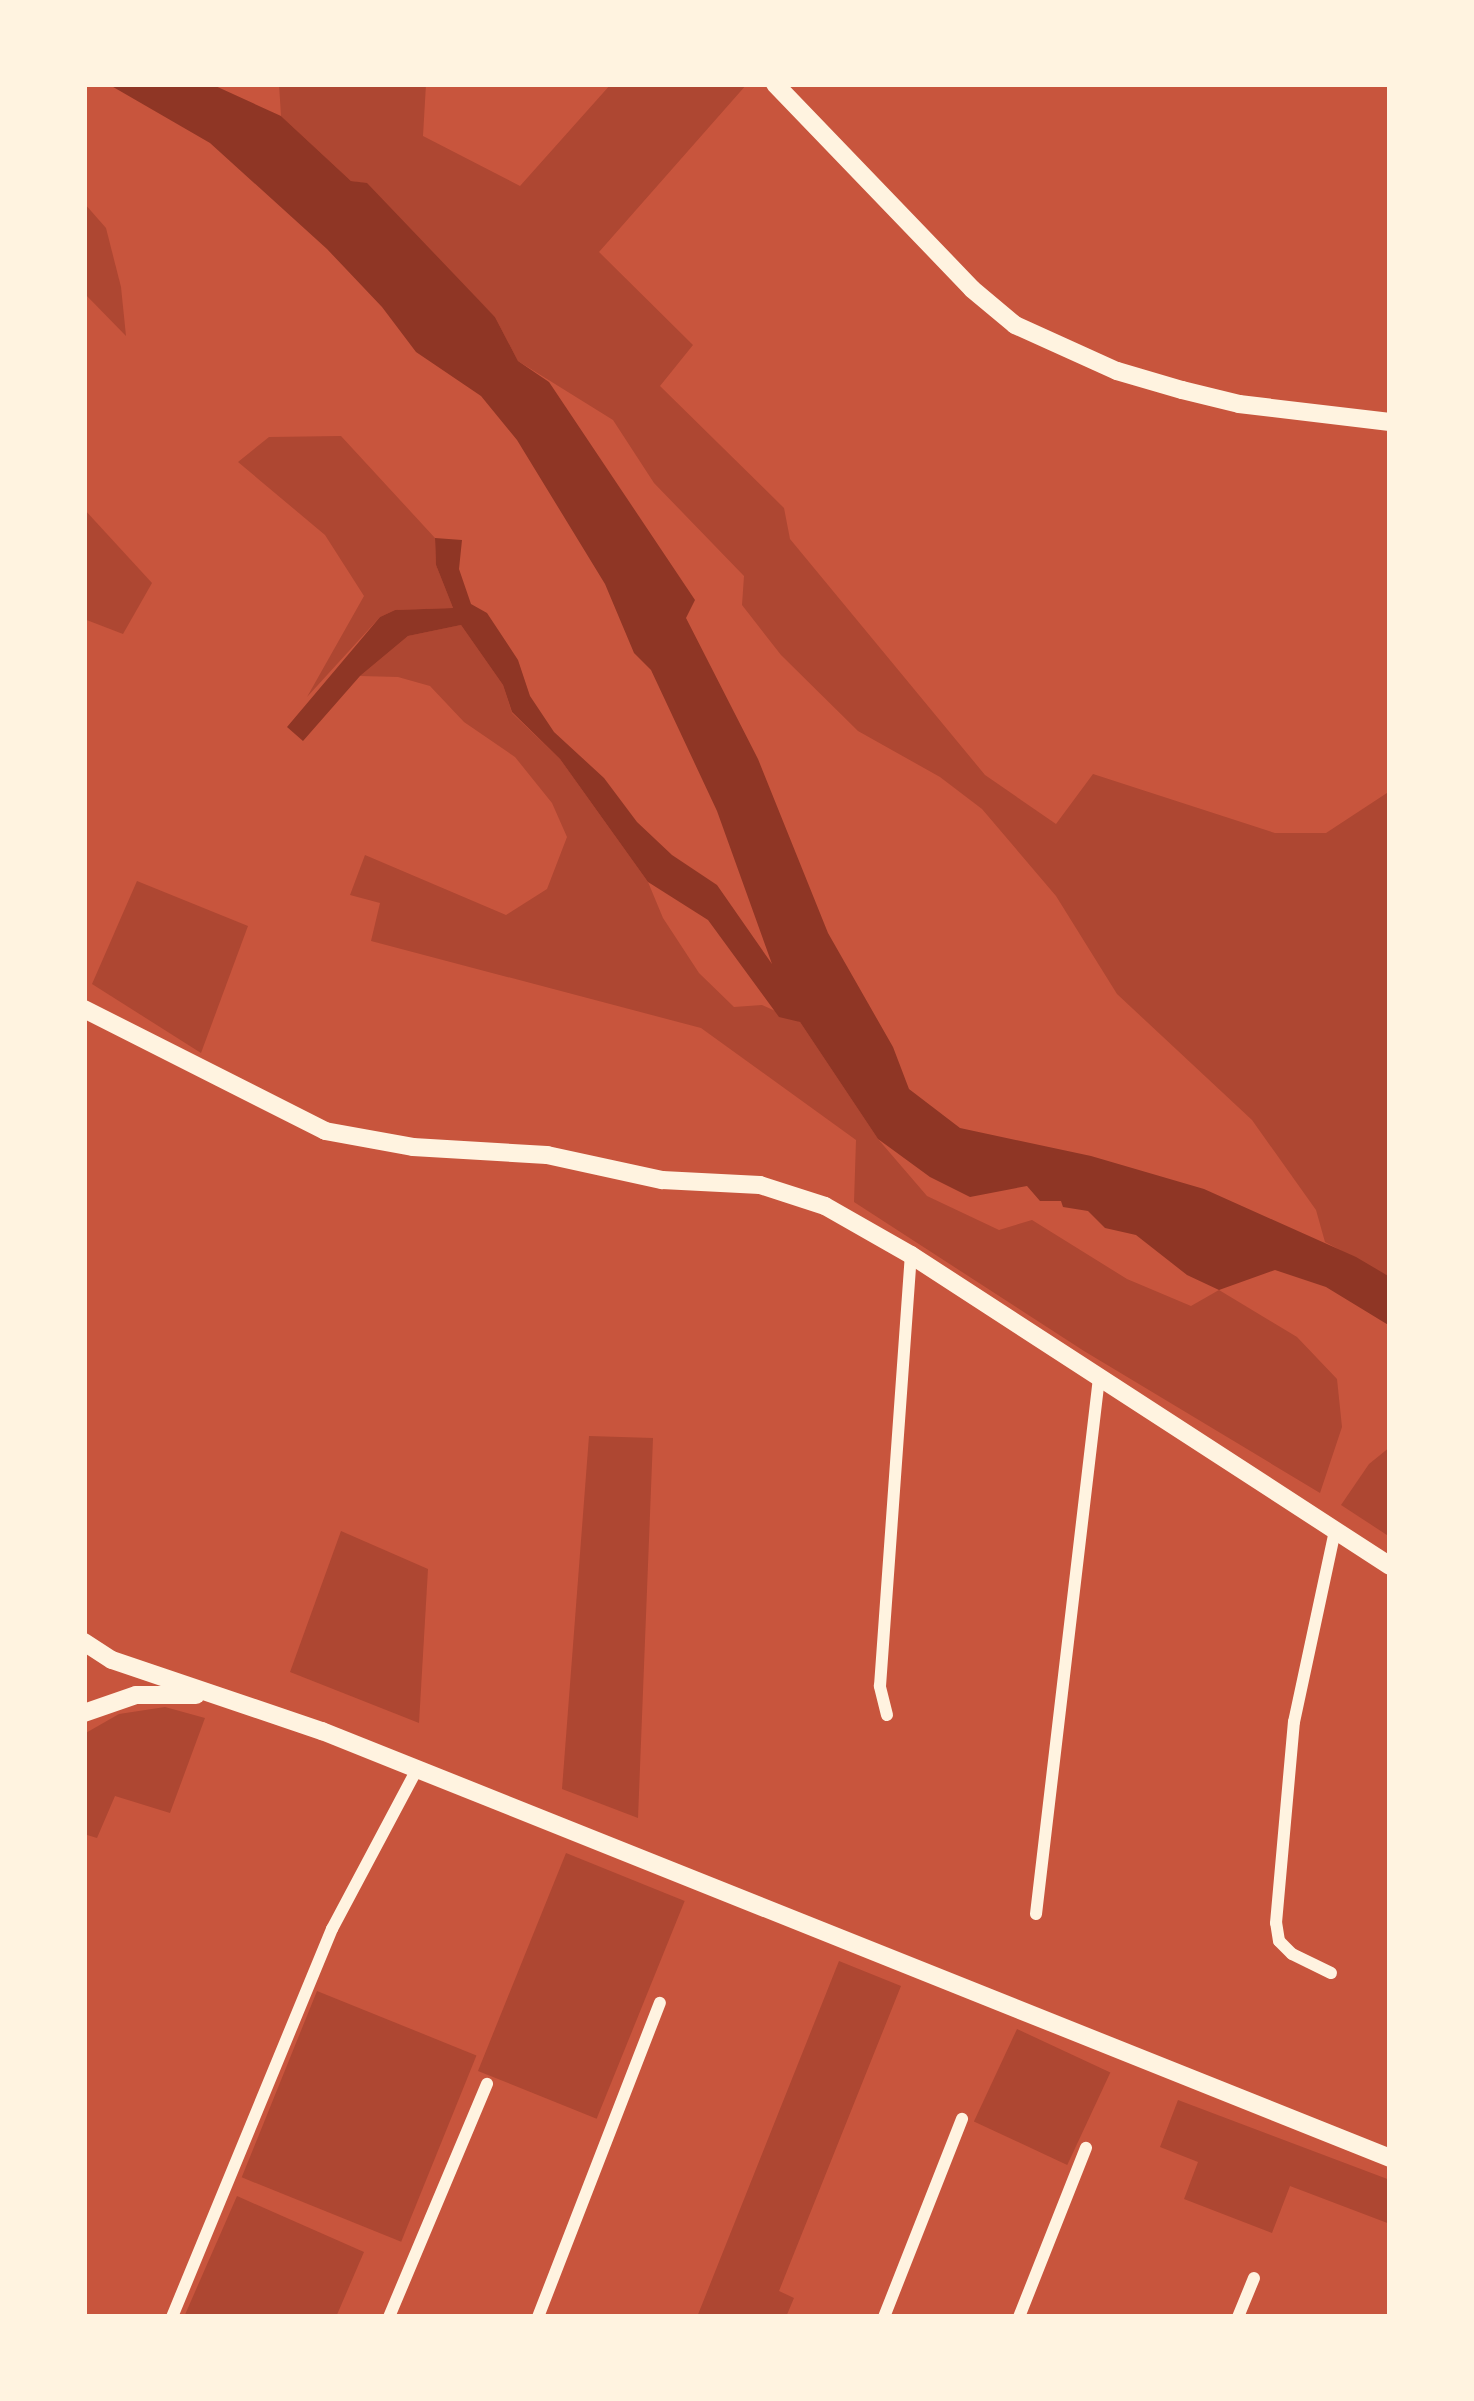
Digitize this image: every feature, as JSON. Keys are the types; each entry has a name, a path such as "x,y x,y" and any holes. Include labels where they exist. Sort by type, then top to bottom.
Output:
{"street":[{"path":"775,84 972,289 1015,325 1117,371 1181,390 1239,404 1390,422"},
{"path":"85,1012 325,1132 413,1147 547,1155 662,1180 760,1185 825,1206 911,1255 1390,1566"},
{"path":"887,1715 880,1686 911,1255"},
{"path":"1036,1914 1099,1378"},
{"path":"1331,1972 1292,1954 1279,1941 1276,1923 1294,1722 1335,1530"},
{"path":"84,1642 112,1660 416,1769 1390,2158"},
{"path":"84,1659 112,1660"},
{"path":"84,1700 166,1692 230,1699"},
{"path":"84,1713 110,1700"},
{"path":"172,2317 332,1929 416,1769"},
{"path":"538,2317 660,2003"},
{"path":"389,2317 487,2084"},
{"path":"884,2317 962,2119"},
{"path":"1019,2317 1086,2149"},
{"path":"1238,2317 1254,2278"}],"shaded area":[{"path":"108,84 211,84 281,116 351,181 367,183 495,317 518,361 549,382 695,600 686,618 758,759 828,933 893,1047 909,1089 960,1128 1091,1156 1204,1189 1356,1257 1390,1277 1390,1326 1326,1287 1275,1270 1219,1290 1187,1275 1136,1235 1105,1228 1088,1211 1063,1207 1061,1201 1040,1201 1027,1186 970,1197 930,1177 878,1139 800,1022 779,1017 708,920 648,882 560,759 512,712 503,685 461,625 408,636 360,676 303,741 287,727 380,617 395,610 453,608 436,565 435,538 462,540 459,569 471,604 487,613 518,660 530,696 554,732 604,778 637,822 672,855 717,885 772,964 717,811 651,670 634,653 605,584 517,440 481,396 416,352 382,307 327,249 210,143"},
{"path":"279,84 426,84 423,136 520,186 611,84 747,84 599,252 693,345 660,386 784,508 790,539 985,775 1056,824 1093,774 1275,833 1326,833 1390,791 1390,1277 1325,1242 1316,1210 1252,1120 1117,994 1056,896 982,809 940,777 858,731 781,655 742,605 744,576 654,483 613,420 518,361 495,317 363,183 351,181 281,116"},
{"path":"84,203 106,228 121,287 126,336 84,293"},
{"path":"341,436 435,538 436,565 453,608 395,610 380,617 307,697 364,596 325,535 238,462 269,437"},
{"path":"84,509 152,583 123,634 84,619"},
{"path":"461,625 503,685 512,713 560,759 648,882 663,918 699,973 734,1007 762,1005 800,1022 878,1139 927,1196 999,1230 1032,1220 1127,1279 1191,1306 1219,1290 1297,1337 1337,1379 1342,1427 1320,1493 1084,1351 854,1202 856,1140 701,1028 371,941 380,903 350,895 365,855 506,915 547,889 567,837 552,803 515,757 464,722 430,686 398,677 360,676 408,636"},
{"path":"137,881 248,926 201,1053 92,984"},
{"path":"589,1436 653,1438 638,1818 562,1789"},
{"path":"1390,1447 1390,1537 1341,1505 1369,1464"},
{"path":"341,1531 428,1569 419,1723 290,1672"},
{"path":"165,1707 205,1718 170,1813 115,1796 97,1838 84,1834 84,1734 119,1714"},
{"path":"566,1853 685,1901 597,2119 478,2071"},
{"path":"839,1961 901,1986 779,2291 794,2298 786,2317 697,2317"},
{"path":"317,1991 476,2055 401,2242 242,2177"},
{"path":"1017,2029 1110,2073 1067,2165 974,2121"},
{"path":"1178,2100 1390,2180 1390,2224 1290,2186 1272,2233 1184,2199 1198,2162 1160,2147"},
{"path":"237,2196 364,2252 336,2317 184,2317"}]}
